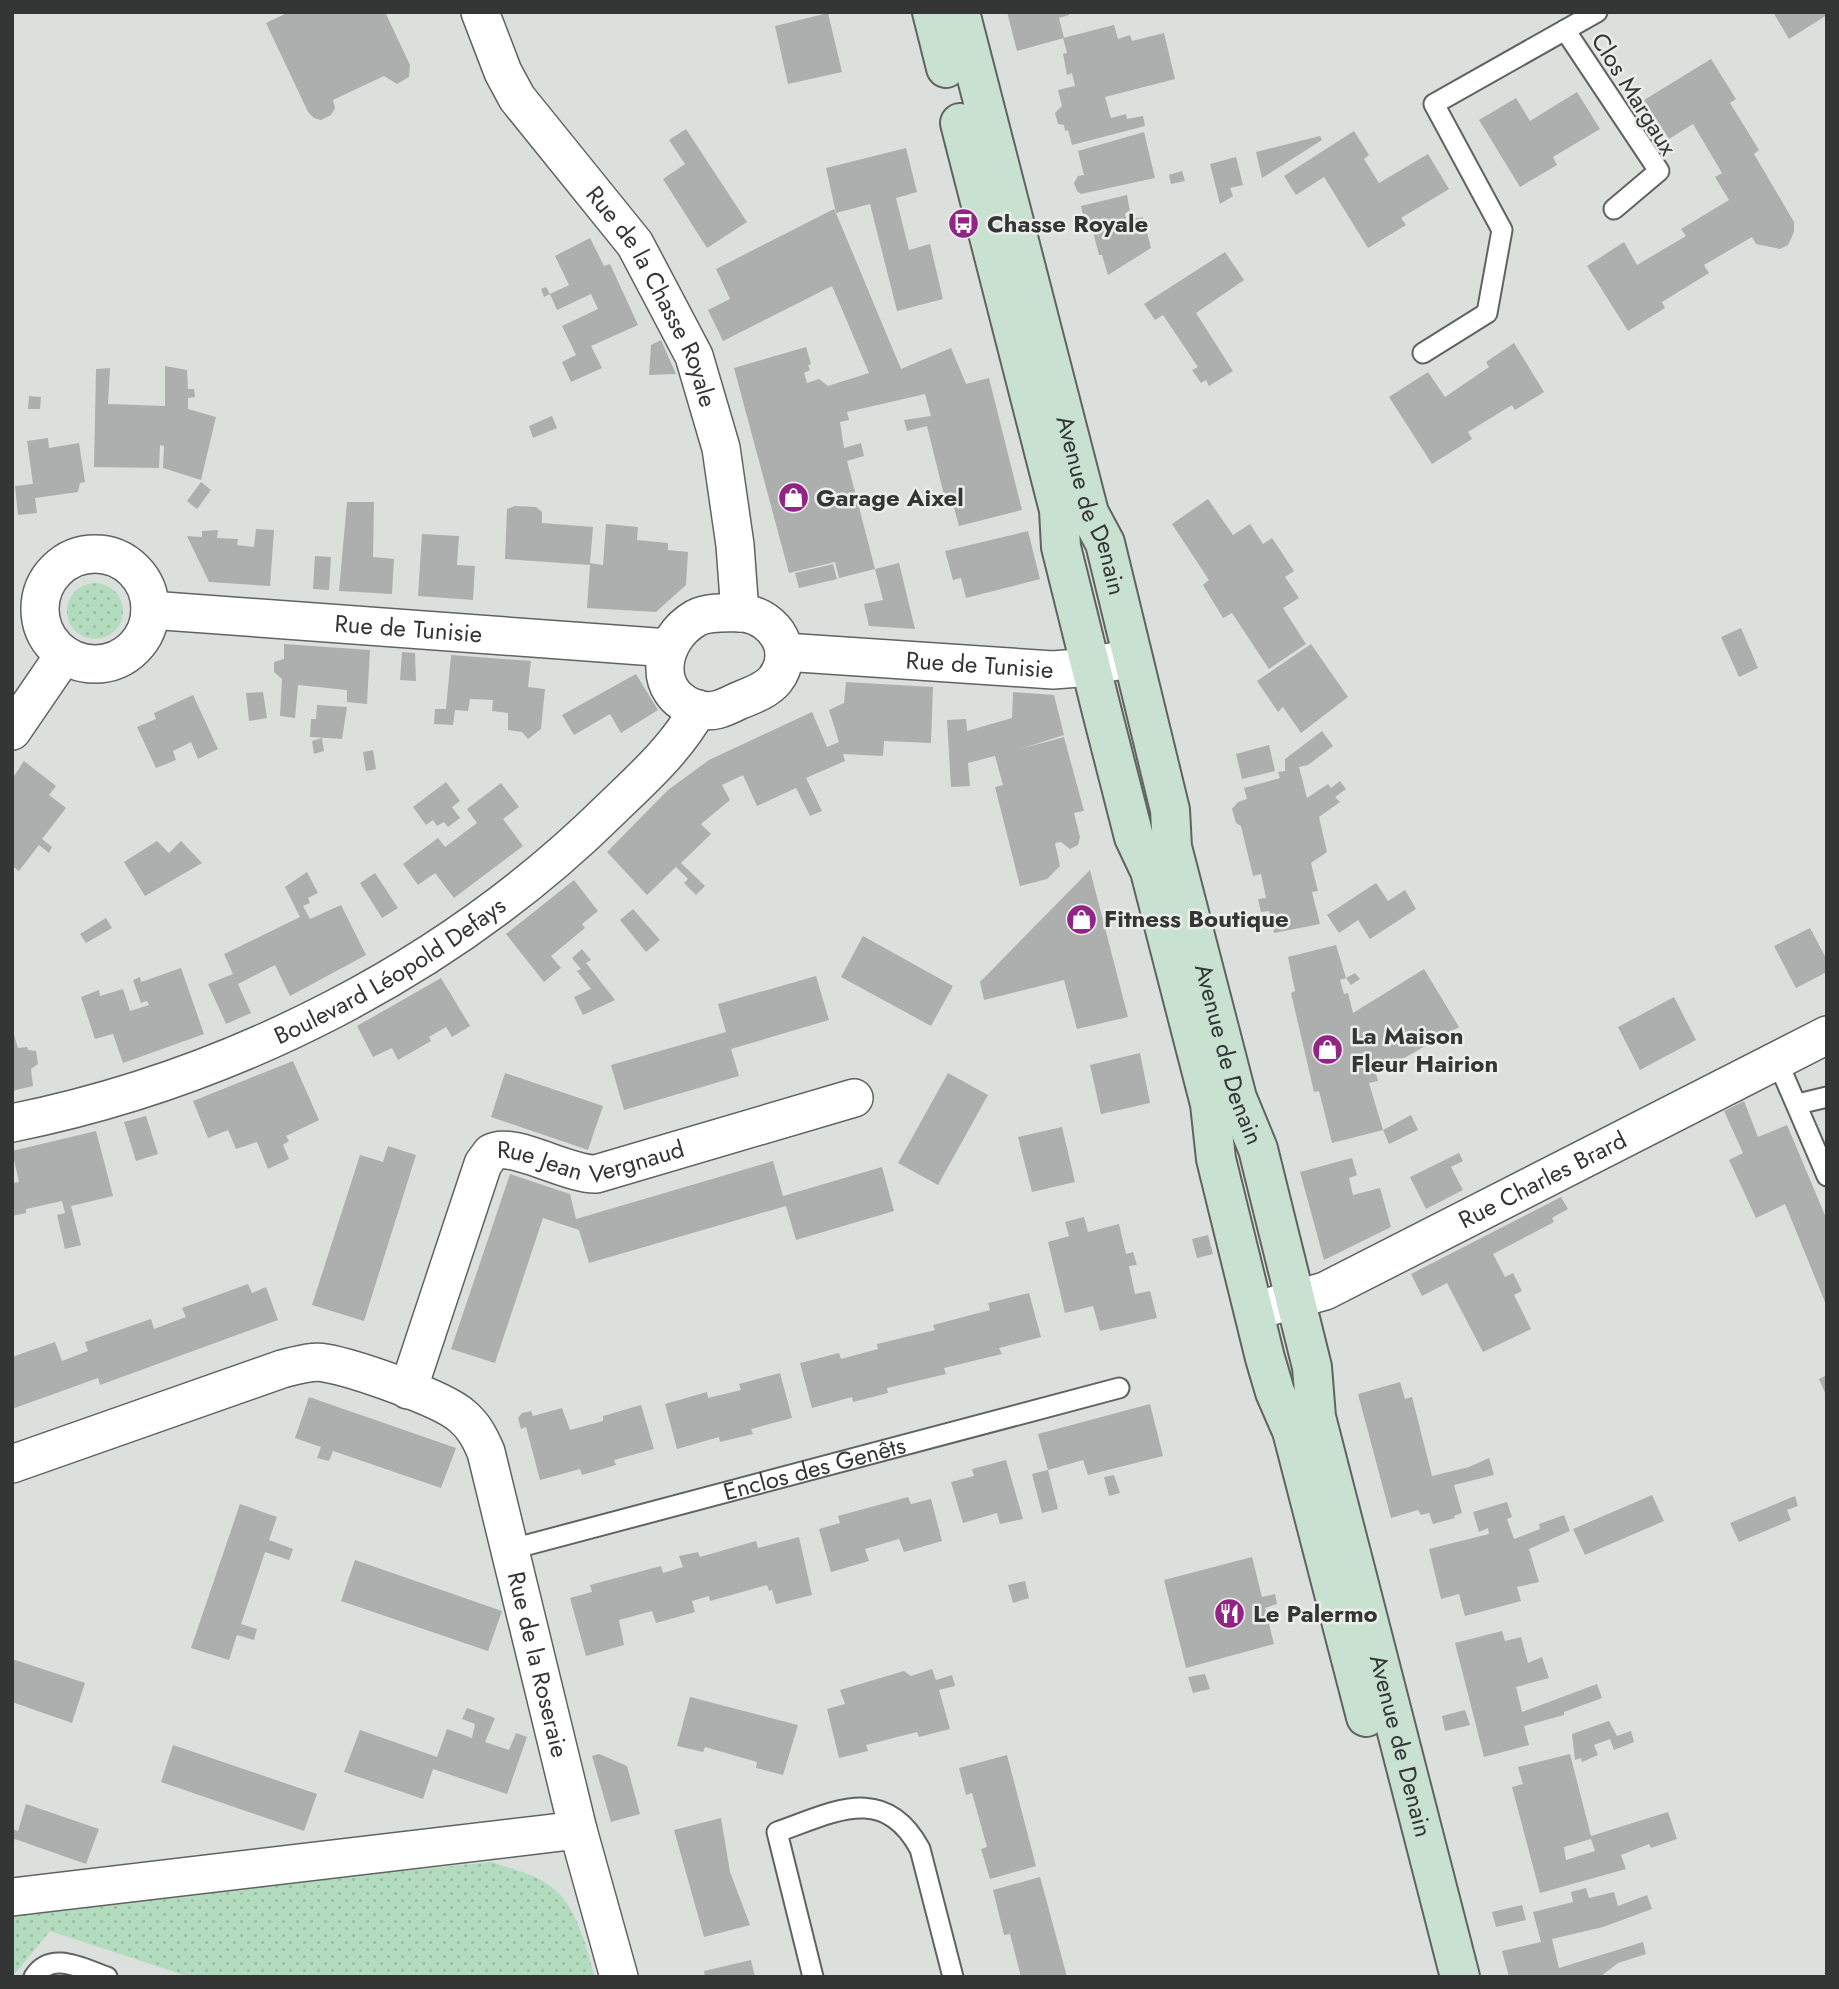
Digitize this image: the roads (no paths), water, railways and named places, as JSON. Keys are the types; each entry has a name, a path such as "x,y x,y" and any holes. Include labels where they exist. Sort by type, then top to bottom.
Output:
{"main road":[{"name":"Avenue de Denain","path":"932,12 1059,510 1061,547 1132,830 1150,871 1203,1078 1213,1121 1216,1159 1272,1384 1292,1431 1433,1977"},
{"name":"Avenue de Denain","path":"960,12 1089,513 1105,543 1170,810 1172,848 1240,1109 1258,1149 1314,1374 1316,1417 1460,1977"}],"street":[{"name":"Rue de la Chasse Royale","path":"480,12 503,72 517,98 635,244 694,356 721,448 740,613"},
{"path":"94,554 114,558 131,568 146,590 150,610 143,637 123,657 104,664 90,664 64,656 43,631 26,604 45,586 57,569 74,558 94,554"},
{"name":"Rue de Tunisie","path":"150,610 668,648"},
{"path":"740,613 768,621 780,636 784,652 780,671 763,690 721,709 698,709 683,702 667,684 664,666 668,648 685,626 698,617 740,613"},
{"name":"Rue de Tunisie","path":"784,652 1040,669 1091,666 1133,658"},
{"path":"12,731 64,656"},
{"name":"Boulevard Léopold Defays","path":"12,1123 159,1084 258,1044 366,992 484,915 570,847 650,771 685,731 698,709"},
{"name":"Rue Charles Brard","path":"1254,1311 1325,1291 1776,1058 1827,1035"},
{"name":"Rue Jean Vergnaud","path":"408,1390 483,1164 491,1153 507,1149 578,1173 596,1174 855,1098"},
{"name":"Rue de la Roseraie","path":"12,1464 282,1369 304,1364 323,1362 408,1390 460,1413 479,1436 512,1549 578,1830"},
{"path":"12,1897 578,1830 619,1977"}],"lane":[{"name":"Clos Margaux","path":"1423,353 1487,313 1502,230 1434,104 1597,12"},
{"name":"Clos Margaux","path":"1565,30 1659,171 1614,209"},
{"path":"1776,1058 1827,1176"},
{"path":"1798,1104 1827,1097"},
{"name":"Enclos des Genêts","path":"512,1549 1119,1388"},
{"path":"813,1977 777,1832 857,1807 873,1807 889,1814 913,1836 920,1849 953,1977"},
{"path":"34,1977 44,1965 53,1961 107,1977"}],"place":[{"name":"Chasse Royale","path":"964,224"},
{"name":"Garage Aixel","path":"793,498"},
{"name":"Fitness Boutique","path":"1081,919"},
{"name":"La Maison Fleur Hairion","path":"1328,1050"},
{"name":"Le Palermo","path":"1230,1614"}]}
